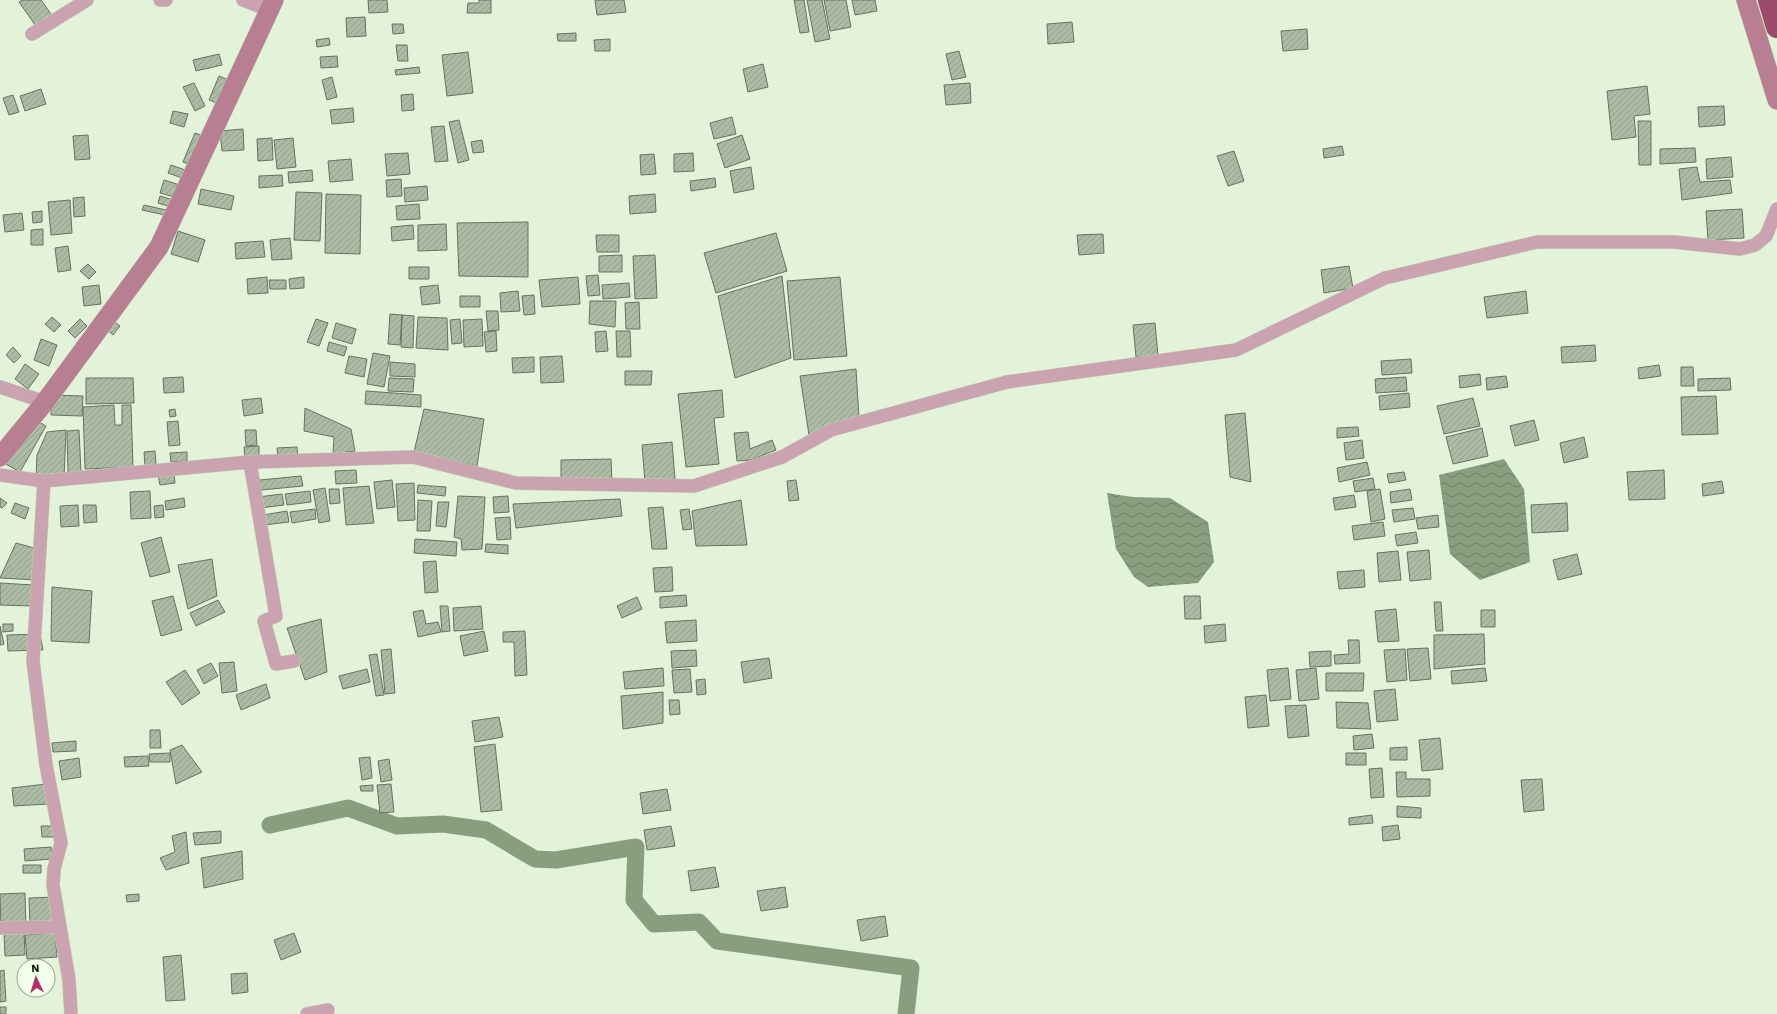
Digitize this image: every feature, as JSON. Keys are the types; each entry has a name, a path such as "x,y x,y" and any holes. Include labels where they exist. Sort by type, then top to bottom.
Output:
{"highway":[{"path":"1769,0 1777,27"}],"main road":[{"path":"1746,0 1777,100"},
{"path":"0,457 45,402 159,247 272,5"}],"street":[{"path":"32,34 87,0"},
{"path":"160,0 166,0"},
{"path":"243,0 272,5"},
{"path":"0,474 44,481 250,462 413,457 516,483 694,486 782,457 831,430 1006,382 1236,350 1385,278 1537,242 1674,242 1740,249 1755,245 1766,236 1777,209"},
{"path":"0,387 45,402"},
{"path":"250,462 276,616 264,621 276,664 294,660"},
{"path":"44,481 33,661 46,765 61,843 54,869 53,885 69,980 71,1014"},
{"path":"0,928 59,927"},
{"path":"307,1014 328,1010"}],"water":[{"path":"1504,459 1524,489 1530,562 1480,580 1450,554 1439,475"},
{"path":"1107,493 1132,497 1170,498 1208,522 1214,562 1198,583 1148,587 1134,577 1116,549"}],"building":[{"path":"22,0 41,0 56,21 40,32 19,2"},
{"path":"368,0 387,0 388,12 369,13"},
{"path":"479,0 491,0 491,13 467,13 468,3 479,3"},
{"path":"595,0 624,0 626,12 597,15"},
{"path":"794,0 804,0 809,32 800,33"},
{"path":"807,0 822,0 830,39 815,42"},
{"path":"824,0 846,0 851,27 830,31"},
{"path":"852,0 875,0 877,11 855,15"},
{"path":"365,17 366,36 347,37 346,18"},
{"path":"1072,22 1074,42 1048,44 1047,24"},
{"path":"392,24 403,24 404,33 393,34"},
{"path":"1307,29 1308,49 1283,51 1281,31"},
{"path":"576,33 576,41 558,41 557,34"},
{"path":"329,38 330,45 317,47 316,40"},
{"path":"610,39 610,51 595,51 594,40"},
{"path":"396,45 407,45 408,61 398,61"},
{"path":"959,51 966,77 952,80 946,54"},
{"path":"468,52 473,93 447,96 442,55"},
{"path":"219,54 222,65 196,71 193,60"},
{"path":"337,56 338,67 321,68 320,57"},
{"path":"763,64 768,87 748,92 743,69"},
{"path":"419,67 420,73 396,75 395,70"},
{"path":"219,76 229,80 219,104 209,100"},
{"path":"332,77 337,97 327,100 322,80"},
{"path":"194,83 205,106 195,111 183,87"},
{"path":"970,83 971,103 946,105 944,85"},
{"path":"1647,86 1650,114 1634,116 1636,137 1612,140 1607,91"},
{"path":"41,89 46,104 25,111 20,96"},
{"path":"413,94 414,110 402,111 401,95"},
{"path":"13,95 19,112 9,115 3,98"},
{"path":"1724,106 1725,125 1699,127 1698,107"},
{"path":"353,108 354,122 332,124 330,110"},
{"path":"173,111 188,114 184,127 170,123"},
{"path":"732,117 736,134 714,139 710,123"},
{"path":"459,120 469,160 458,163 449,122"},
{"path":"1638,121 1651,121 1651,165 1639,165"},
{"path":"444,126 448,161 435,162 431,127"},
{"path":"243,129 244,150 222,151 220,131"},
{"path":"195,133 203,136 191,165 183,162"},
{"path":"88,135 90,159 75,160 73,136"},
{"path":"742,135 750,159 725,168 717,144"},
{"path":"272,138 273,160 258,161 257,139"},
{"path":"293,138 296,167 277,169 274,140"},
{"path":"482,140 484,152 473,153 471,142"},
{"path":"1342,146 1344,155 1324,158 1323,149"},
{"path":"1695,148 1696,162 1660,164 1660,149"},
{"path":"1234,151 1244,181 1228,186 1217,156"},
{"path":"408,153 410,174 387,176 385,154"},
{"path":"693,153 694,171 674,172 674,154"},
{"path":"654,154 656,174 641,175 640,155"},
{"path":"1731,157 1733,177 1707,179 1706,159"},
{"path":"351,159 353,180 330,182 328,161"},
{"path":"171,165 188,171 185,179 168,173"},
{"path":"751,167 754,189 734,193 730,171"},
{"path":"1697,167 1700,182 1730,180 1732,193 1682,200 1679,169"},
{"path":"312,170 313,181 289,183 288,172"},
{"path":"282,175 283,186 259,188 259,176"},
{"path":"715,178 716,187 691,191 690,181"},
{"path":"401,179 402,196 387,197 386,180"},
{"path":"164,180 177,184 174,197 160,193"},
{"path":"427,186 428,200 405,202 404,188"},
{"path":"201,189 234,196 231,210 198,204"},
{"path":"296,192 322,193 320,241 294,240"},
{"path":"326,194 361,195 360,254 325,253"},
{"path":"655,194 656,212 630,214 629,196"},
{"path":"160,196 173,200 171,207 158,203"},
{"path":"84,197 85,216 74,217 73,198"},
{"path":"70,200 72,233 51,235 48,202"},
{"path":"419,204 420,219 397,220 396,206"},
{"path":"144,205 166,210 165,215 142,210"},
{"path":"1742,209 1744,238 1708,240 1706,211"},
{"path":"42,211 42,222 33,223 32,212"},
{"path":"22,213 24,230 5,232 3,215"},
{"path":"528,222 528,277 459,276 457,223"},
{"path":"446,224 447,250 418,251 418,225"},
{"path":"413,225 414,239 392,241 391,227"},
{"path":"43,229 43,245 31,245 31,230"},
{"path":"178,231 205,240 198,262 171,254"},
{"path":"776,233 787,271 716,293 704,253"},
{"path":"1103,234 1104,253 1079,255 1077,235"},
{"path":"596,235 619,235 619,252 597,252"},
{"path":"290,238 292,259 272,260 270,240"},
{"path":"263,241 265,257 236,259 235,243"},
{"path":"68,246 71,270 58,272 55,248"},
{"path":"622,255 622,272 599,272 599,256"},
{"path":"655,255 657,298 635,299 633,256"},
{"path":"88,264 96,272 89,279 80,271"},
{"path":"1349,266 1353,288 1324,293 1321,270"},
{"path":"409,267 429,267 429,279 409,279"},
{"path":"598,275 600,295 588,296 586,276"},
{"path":"782,276 791,358 735,378 718,296"},
{"path":"267,277 268,293 248,294 247,279"},
{"path":"304,277 304,288 290,289 289,279"},
{"path":"578,277 580,304 542,307 539,280"},
{"path":"840,277 847,356 794,360 787,281"},
{"path":"269,280 286,280 286,289 270,289"},
{"path":"629,283 630,297 603,299 602,285"},
{"path":"99,285 101,304 84,306 82,287"},
{"path":"438,285 440,303 422,305 420,287"},
{"path":"518,291 520,311 501,312 500,293"},
{"path":"1526,291 1528,313 1487,318 1484,297"},
{"path":"534,295 535,314 524,315 522,296"},
{"path":"460,296 480,296 480,307 460,307"},
{"path":"590,301 616,301 615,327 589,324"},
{"path":"639,302 640,329 626,329 625,303"},
{"path":"486,311 498,311 499,330 488,331"},
{"path":"390,314 402,315 400,345 388,344"},
{"path":"402,315 414,316 413,348 401,347"},
{"path":"52,317 61,325 54,332 45,324"},
{"path":"418,317 447,318 448,350 416,348"},
{"path":"109,318 120,326 113,335 103,326"},
{"path":"80,319 87,326 75,338 68,331"},
{"path":"316,319 328,323 319,346 307,342"},
{"path":"460,319 462,343 452,344 450,320"},
{"path":"482,319 483,346 464,347 463,320"},
{"path":"336,323 356,329 352,344 332,338"},
{"path":"1155,323 1158,356 1136,357 1133,325"},
{"path":"496,331 497,351 486,352 484,332"},
{"path":"606,331 608,351 596,352 595,332"},
{"path":"616,331 630,331 631,357 617,357"},
{"path":"41,339 57,345 49,366 34,360"},
{"path":"329,342 347,347 344,356 327,351"},
{"path":"1595,345 1596,361 1562,363 1561,347"},
{"path":"13,347 21,356 14,363 6,355"},
{"path":"373,353 390,356 384,387 367,384"},
{"path":"349,356 367,359 364,377 345,373"},
{"path":"562,356 564,382 541,383 540,357"},
{"path":"534,357 534,372 513,373 512,358"},
{"path":"1411,359 1412,373 1382,375 1381,361"},
{"path":"390,362 415,364 415,377 390,376"},
{"path":"25,364 39,374 28,389 15,379"},
{"path":"1659,365 1661,376 1639,379 1638,368"},
{"path":"1681,367 1693,367 1694,386 1681,386"},
{"path":"856,369 859,418 809,435 800,376"},
{"path":"625,371 652,371 651,385 625,385"},
{"path":"1480,374 1481,385 1460,388 1459,376"},
{"path":"1506,376 1508,387 1487,390 1486,378"},
{"path":"183,377 184,392 164,393 163,378"},
{"path":"1406,377 1407,391 1376,393 1375,379"},
{"path":"86,378 133,378 134,403 86,404"},
{"path":"389,378 414,379 413,392 388,391"},
{"path":"1730,378 1731,390 1698,391 1698,379"},
{"path":"722,390 724,417 714,418 719,464 686,467 678,394"},
{"path":"366,391 421,395 421,407 365,404"},
{"path":"1409,393 1410,407 1380,410 1379,396"},
{"path":"51,395 83,396 82,416 51,415"},
{"path":"1716,396 1718,434 1682,435 1681,397"},
{"path":"261,398 263,413 244,416 242,400"},
{"path":"1473,398 1480,426 1444,434 1437,406"},
{"path":"114,405 115,425 122,425 122,405 131,405 133,467 85,469 83,407"},
{"path":"305,408 351,429 355,451 333,454 334,437 304,431"},
{"path":"175,409 176,416 170,417 169,410"},
{"path":"424,409 484,419 477,466 414,452"},
{"path":"1245,413 1251,482 1230,477 1225,415"},
{"path":"28,416 46,426 20,472 2,462"},
{"path":"1534,420 1539,440 1515,446 1510,426"},
{"path":"178,421 180,445 169,446 167,422"},
{"path":"1358,427 1359,436 1337,438 1337,428"},
{"path":"1482,428 1488,456 1453,464 1446,437"},
{"path":"66,430 64,479 36,477 37,455 47,432"},
{"path":"79,430 81,472 68,473 67,431"},
{"path":"245,430 256,430 257,445 246,446"},
{"path":"748,432 750,449 772,440 776,450 751,460 737,461 734,433"},
{"path":"1584,437 1588,457 1564,463 1560,443"},
{"path":"1362,440 1364,458 1346,460 1344,443"},
{"path":"672,442 675,479 645,482 642,445"},
{"path":"259,446 259,457 245,458 244,447"},
{"path":"297,447 298,459 278,460 277,448"},
{"path":"155,451 156,465 145,466 144,452"},
{"path":"187,452 187,461 171,462 170,453"},
{"path":"611,459 612,481 561,482 561,460"},
{"path":"1367,462 1370,475 1339,482 1337,468"},
{"path":"356,470 357,483 336,484 335,471"},
{"path":"1664,470 1665,499 1629,500 1627,472"},
{"path":"1404,472 1406,480 1389,483 1387,474"},
{"path":"174,473 175,483 160,485 158,475"},
{"path":"301,476 303,486 261,490 260,480"},
{"path":"1373,478 1375,489 1355,492 1353,481"},
{"path":"392,480 395,507 377,509 374,482"},
{"path":"796,480 799,500 789,501 787,481"},
{"path":"1722,481 1724,493 1703,496 1702,484"},
{"path":"414,483 415,520 398,521 396,484"},
{"path":"418,485 446,487 445,496 417,493"},
{"path":"369,486 374,523 346,525 343,488"},
{"path":"325,488 330,521 319,523 313,490"},
{"path":"329,489 339,489 340,503 330,504"},
{"path":"1380,489 1385,519 1371,522 1367,491"},
{"path":"1410,489 1412,500 1391,503 1390,492"},
{"path":"150,491 151,518 131,519 130,492"},
{"path":"310,491 311,502 287,505 285,494"},
{"path":"282,494 284,505 260,508 258,497"},
{"path":"1354,495 1356,507 1335,510 1333,498"},
{"path":"458,496 485,497 482,549 462,550 461,539 454,537"},
{"path":"508,496 509,512 494,513 493,497"},
{"path":"0,498 7,503 2,508 0,507"},
{"path":"184,498 185,507 166,510 165,501"},
{"path":"620,499 622,516 516,528 513,504"},
{"path":"418,500 432,501 430,531 417,531"},
{"path":"741,500 747,545 696,546 692,511"},
{"path":"438,502 449,502 446,527 436,526"},
{"path":"15,503 29,508 25,519 11,513"},
{"path":"1567,503 1568,531 1532,533 1531,505"},
{"path":"78,505 79,526 61,527 60,506"},
{"path":"83,505 96,505 97,522 84,523"},
{"path":"163,505 164,517 155,518 154,506"},
{"path":"663,507 667,549 652,549 648,508"},
{"path":"1413,508 1415,519 1394,522 1392,510"},
{"path":"315,509 316,519 292,523 290,512"},
{"path":"689,509 692,529 683,530 680,510"},
{"path":"287,511 289,522 264,525 263,515"},
{"path":"1438,515 1439,527 1418,529 1416,518"},
{"path":"510,517 511,539 497,540 495,518"},
{"path":"1383,522 1385,536 1354,540 1352,526"},
{"path":"1416,532 1418,543 1397,546 1395,535"},
{"path":"161,537 170,572 150,577 141,543"},
{"path":"415,539 457,542 456,556 414,553"},
{"path":"16,543 45,551 37,580 0,578"},
{"path":"486,544 508,545 508,554 485,552"},
{"path":"1429,550 1431,579 1410,581 1407,552"},
{"path":"1398,551 1401,580 1379,582 1377,553"},
{"path":"1577,554 1582,574 1558,580 1553,560"},
{"path":"212,559 217,596 188,609 178,565"},
{"path":"436,561 438,592 425,593 423,562"},
{"path":"672,567 673,591 655,592 653,568"},
{"path":"1364,570 1365,587 1339,589 1337,572"},
{"path":"0,583 34,585 33,606 0,605"},
{"path":"52,587 92,591 89,643 51,641"},
{"path":"686,595 687,606 660,608 660,597"},
{"path":"173,596 182,630 161,636 152,601"},
{"path":"1184,596 1200,596 1201,619 1185,619"},
{"path":"637,597 642,609 622,618 617,606"},
{"path":"218,600 225,612 196,626 190,613"},
{"path":"1434,602 1441,602 1443,631 1436,631"},
{"path":"440,606 448,606 450,631 442,632"},
{"path":"481,606 483,629 454,631 453,608"},
{"path":"1396,609 1399,641 1378,642 1375,611"},
{"path":"423,610 426,624 438,622 441,632 418,637 413,612"},
{"path":"1481,610 1495,610 1495,627 1481,627"},
{"path":"321,619 327,672 305,680 287,628"},
{"path":"696,620 697,641 667,643 665,622"},
{"path":"3,624 13,624 13,631 3,632"},
{"path":"1225,624 1226,641 1205,643 1204,626"},
{"path":"0,626 4,644 0,645"},
{"path":"484,631 488,651 464,656 460,636"},
{"path":"525,631 527,675 515,676 514,642 503,642 503,632"},
{"path":"40,634 43,650 8,651 7,635"},
{"path":"1484,634 1485,664 1434,669 1434,635"},
{"path":"1348,640 1359,640 1360,663 1335,664 1334,655 1349,654"},
{"path":"1428,648 1431,679 1410,681 1407,649"},
{"path":"391,649 395,693 385,694 381,650"},
{"path":"1405,649 1407,680 1387,682 1384,650"},
{"path":"696,650 697,666 672,668 671,651"},
{"path":"1331,651 1331,666 1310,667 1309,652"},
{"path":"377,654 384,695 376,696 369,655"},
{"path":"769,658 772,678 744,683 741,662"},
{"path":"234,662 237,691 222,693 219,663"},
{"path":"211,663 218,676 204,684 197,670"},
{"path":"663,668 664,686 625,689 623,672"},
{"path":"1288,668 1291,699 1270,701 1267,670"},
{"path":"1316,668 1319,699 1299,701 1296,670"},
{"path":"1485,668 1487,681 1452,684 1451,671"},
{"path":"367,669 370,682 343,689 339,676"},
{"path":"690,669 692,692 674,693 672,670"},
{"path":"185,670 200,693 182,705 166,682"},
{"path":"1326,673 1364,673 1363,691 1326,691"},
{"path":"705,679 706,694 697,695 696,680"},
{"path":"266,684 270,698 241,710 236,695"},
{"path":"1395,689 1398,720 1377,722 1374,691"},
{"path":"663,692 663,723 623,729 621,696"},
{"path":"1266,695 1269,726 1248,728 1245,697"},
{"path":"669,700 679,700 680,714 670,715"},
{"path":"1336,702 1368,703 1371,729 1337,728"},
{"path":"1306,705 1309,736 1288,738 1285,706"},
{"path":"499,717 503,737 475,742 472,721"},
{"path":"150,730 160,730 161,748 150,748"},
{"path":"1372,734 1374,748 1354,750 1353,736"},
{"path":"1440,738 1443,769 1422,771 1419,740"},
{"path":"76,741 76,751 53,752 52,743"},
{"path":"495,744 502,810 481,812 474,747"},
{"path":"182,745 202,772 176,784 170,750"},
{"path":"1407,747 1407,760 1390,760 1390,748"},
{"path":"170,753 170,762 150,762 149,754"},
{"path":"1346,753 1366,753 1366,765 1346,765"},
{"path":"148,756 149,766 125,767 124,757"},
{"path":"370,757 372,778 362,780 359,758"},
{"path":"79,758 81,777 62,780 59,761"},
{"path":"389,759 392,780 381,782 378,761"},
{"path":"1382,768 1384,797 1371,798 1369,769"},
{"path":"1396,772 1406,772 1406,779 1430,779 1430,796 1397,797"},
{"path":"1542,779 1544,810 1524,812 1521,780"},
{"path":"46,784 48,804 14,806 12,788"},
{"path":"391,784 394,812 380,813 377,785"},
{"path":"373,785 373,791 361,791 360,786"},
{"path":"667,789 671,810 643,814 640,793"},
{"path":"1397,806 1421,808 1421,818 1397,817"},
{"path":"1372,815 1373,823 1349,825 1349,818"},
{"path":"1398,825 1400,839 1383,841 1382,827"},
{"path":"41,826 56,826 57,837 42,837"},
{"path":"671,826 675,846 647,850 644,830"},
{"path":"221,831 221,843 195,845 193,833"},
{"path":"186,832 189,863 166,870 160,858 175,852 172,836"},
{"path":"51,847 52,859 25,861 24,849"},
{"path":"242,851 243,879 204,888 201,858"},
{"path":"23,865 41,865 41,873 23,873"},
{"path":"715,867 719,887 691,891 688,871"},
{"path":"785,887 788,907 761,911 757,891"},
{"path":"25,893 26,927 1,928 0,894"},
{"path":"139,894 139,901 127,902 126,895"},
{"path":"54,897 55,925 30,926 29,898"},
{"path":"885,916 888,936 861,941 857,920"},
{"path":"24,932 25,955 5,956 4,933"},
{"path":"55,933 57,957 27,958 25,935"},
{"path":"294,933 301,952 281,960 274,940"},
{"path":"181,955 185,1000 166,1001 163,957"},
{"path":"4,970 6,1001 0,1002 0,971"},
{"path":"247,973 248,992 232,994 231,974"},
{"path":"0,1007 6,1007 6,1014 0,1014"}],"waterway":[{"path":"270,825 348,808 397,826 443,824 486,830 535,859 556,860 636,847 634,900 654,924 699,922 717,941 911,968 906,1014"}]}
